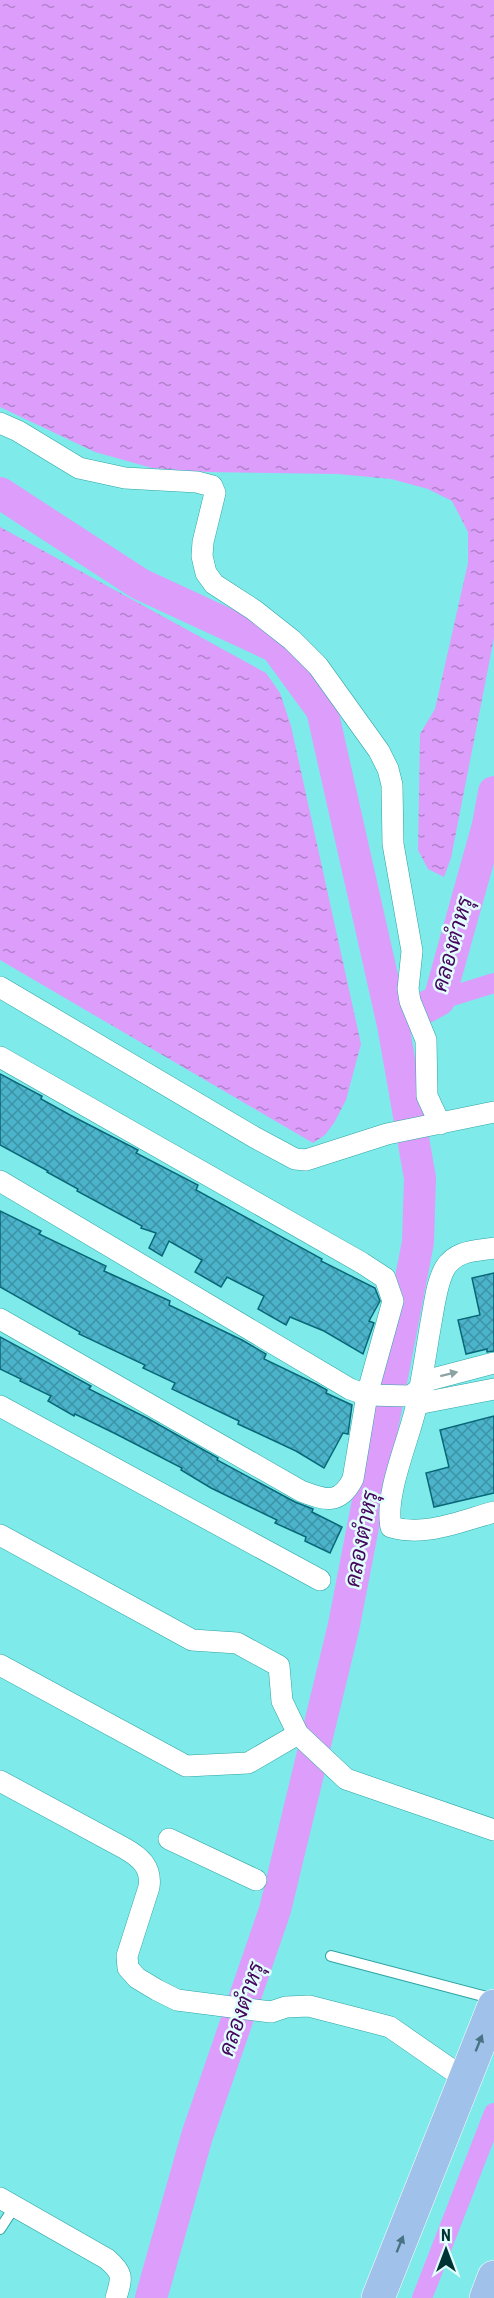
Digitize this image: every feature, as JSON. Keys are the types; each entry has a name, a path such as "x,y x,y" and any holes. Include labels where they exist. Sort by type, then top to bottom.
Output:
{"main road":[{"path":"378,2298 494,2006"},
{"path":"486,2298 494,2277"}],"street":[{"path":"0,423 18,430 79,468 125,478 197,482 212,486 215,493 203,542 202,556 206,573 214,584 254,610 292,640 318,666 379,751 388,769 392,785 393,844 412,951 408,989 410,1001 426,1041 428,1096 420,1128"},
{"path":"0,987 254,1137 295,1158 306,1160 420,1128 494,1112"},
{"path":"0,1057 385,1278 393,1301 374,1396 353,1479 348,1490 339,1497 326,1500 301,1491 0,1319"},
{"path":"0,1181 350,1389 374,1396 413,1396 494,1389"},
{"path":"494,1248 470,1251 456,1256 446,1267 437,1288 389,1516 391,1527 405,1532 428,1530 494,1512"},
{"path":"413,1396 429,1380 494,1363"},
{"path":"0,1406 320,1580"},
{"path":"0,1535 192,1640 237,1643 279,1666 282,1701 298,1734 346,1779 494,1830"},
{"path":"0,1665 186,1766 248,1762 298,1734"},
{"path":"0,1781 135,1854 146,1865 150,1876 149,1887 127,1956 128,1968 137,1978 177,2000 271,2012 286,2007 309,2006 390,2027 465,2079"},
{"path":"146,1865 173,1834 256,1880"},
{"path":"7,2202 107,2259 119,2270 122,2279 116,2298"}],"lane":[{"path":"331,1956 494,1999"},
{"path":"0,2229 7,2202"}],"water":[{"path":"0,0 494,0 494,638 451,858 444,877 428,869 418,850 420,734 435,709 468,563 468,532 452,501 428,489 391,479 337,474 207,472 152,468 95,452 0,407"},
{"path":"0,527 266,673 280,693 291,726 361,1044 346,1100 325,1135 313,1143 0,960"}],"building":[{"path":"0,1074 42,1096 41,1099 70,1115 138,1150 136,1153 198,1185 196,1190 322,1259 321,1261 375,1288 380,1301 369,1321 374,1323 363,1354 324,1331 290,1317 286,1325 258,1309 264,1296 227,1277 221,1287 195,1272 202,1260 169,1241 162,1256 149,1248 156,1233 141,1228 142,1226 77,1191 78,1189 48,1171 0,1145"},
{"path":"0,1211 41,1231 39,1234 106,1266 104,1271 170,1301 169,1305 242,1340 266,1354 264,1359 316,1384 327,1390 326,1393 352,1405 348,1434 343,1433 324,1468 296,1451 238,1424 239,1421 172,1389 175,1383 143,1368 145,1365 79,1334 80,1332 0,1287"},
{"path":"494,1273 494,1351 487,1352 487,1349 466,1354 458,1320 480,1315 472,1278"},
{"path":"0,1337 91,1386 89,1389 147,1418 218,1458 217,1460 295,1502 313,1509 312,1512 342,1527 330,1553 305,1541 306,1537 275,1523 277,1520 211,1488 181,1470 182,1468 48,1401 51,1396 0,1369"},
{"path":"494,1416 494,1493 434,1507 426,1473 449,1467 440,1430"}],"waterway":[{"name":"คลองตำหรุ","path":"0,493 140,584 276,647 322,710 393,1025 420,1178 418,1242 344,1625 275,1910 197,2136 151,2298"},
{"name":"คลองตำหรุ","path":"393,1025 439,1000 488,825 494,792"},
{"path":"439,1000 494,983"},
{"path":"422,2298 494,2113"}]}
